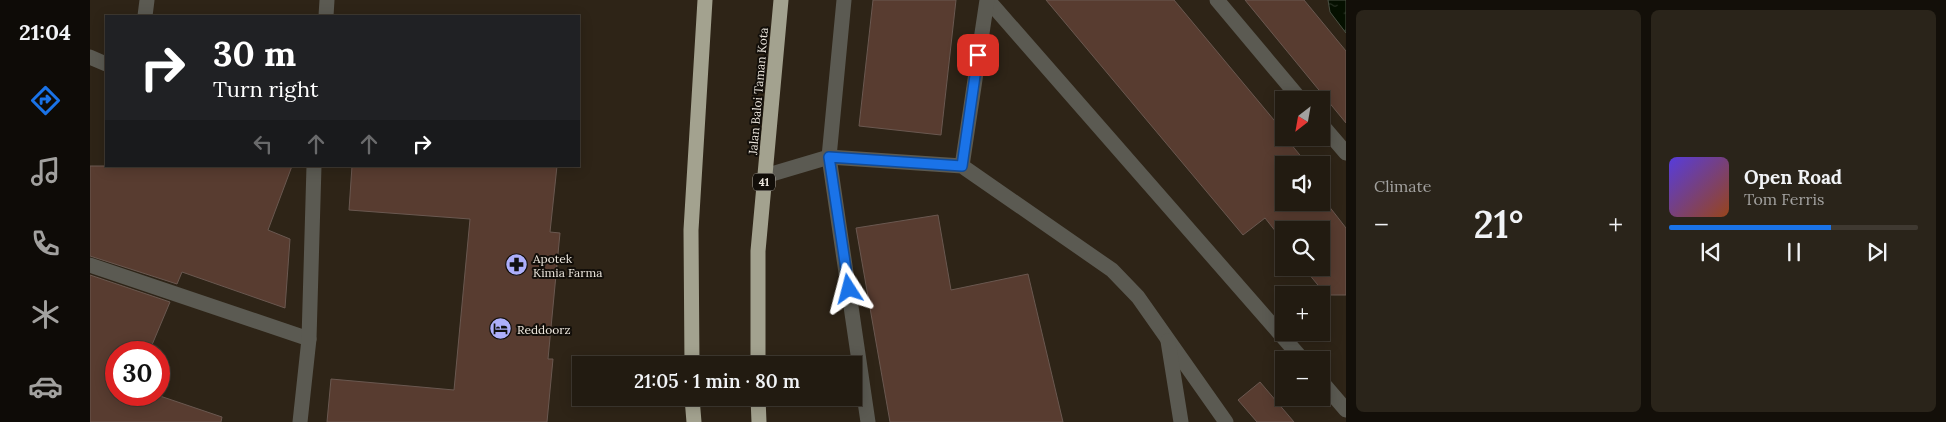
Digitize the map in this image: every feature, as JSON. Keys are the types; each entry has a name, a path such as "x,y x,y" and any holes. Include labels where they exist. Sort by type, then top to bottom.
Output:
{"highway":[{"path":"692,356 691,230 705,0"},
{"name":"Jalan Baloi Taman Kota","path":"758,356 758,251 781,0"},
{"path":"693,406 694,422"},
{"path":"758,406 759,422"}],"street":[{"path":"145,15 147,0"},
{"path":"326,15 328,0"},
{"path":"844,0 829,157 868,422"},
{"path":"962,166 987,0"},
{"path":"987,0 1294,351"},
{"path":"1217,0 1293,91"},
{"path":"90,57 105,64"},
{"path":"1330,134 1346,153"},
{"path":"765,176 829,157 962,166 1112,270 1138,297 1226,422"},
{"path":"300,422 309,339 314,167"},
{"path":"90,265 309,339"},
{"path":"1167,337 1180,422"},
{"path":"1330,391 1346,410"}],"water":[{"path":"1328,0 1346,0 1346,33 1330,12"}],"building":[{"path":"873,0 956,0 941,135 859,126"},
{"path":"1046,0 1174,0 1275,121 1275,146 1293,146 1301,156 1275,156 1275,211 1330,211 1330,208 1346,228 1346,295 1330,295 1330,286 1319,286 1311,276 1330,276 1330,221 1275,221 1275,231 1265,218 1243,235"},
{"path":"1245,0 1304,0 1346,51 1346,123 1330,104 1330,91 1320,91"},
{"path":"90,166 292,167 268,230 290,239 285,308 182,272 177,284 90,256"},
{"path":"352,167 557,167 550,232 560,233 548,359 553,359 547,422 327,422 331,379 454,390 470,219 349,210"},
{"path":"938,215 951,290 1028,274 1063,422 890,422 856,228"},
{"path":"90,275 170,302 154,341 105,341 105,406 170,406 170,399 222,417 221,422 90,422"},
{"path":"1260,382 1275,400 1275,406 1280,406 1294,422 1257,422 1238,400"}],"place":[{"name":"Apotek Kimia Farma","path":"517,265"},
{"name":"Reddoorz","path":"501,329"}],"route":[{"path":"849,289 829,157 962,166 978,55"}]}
